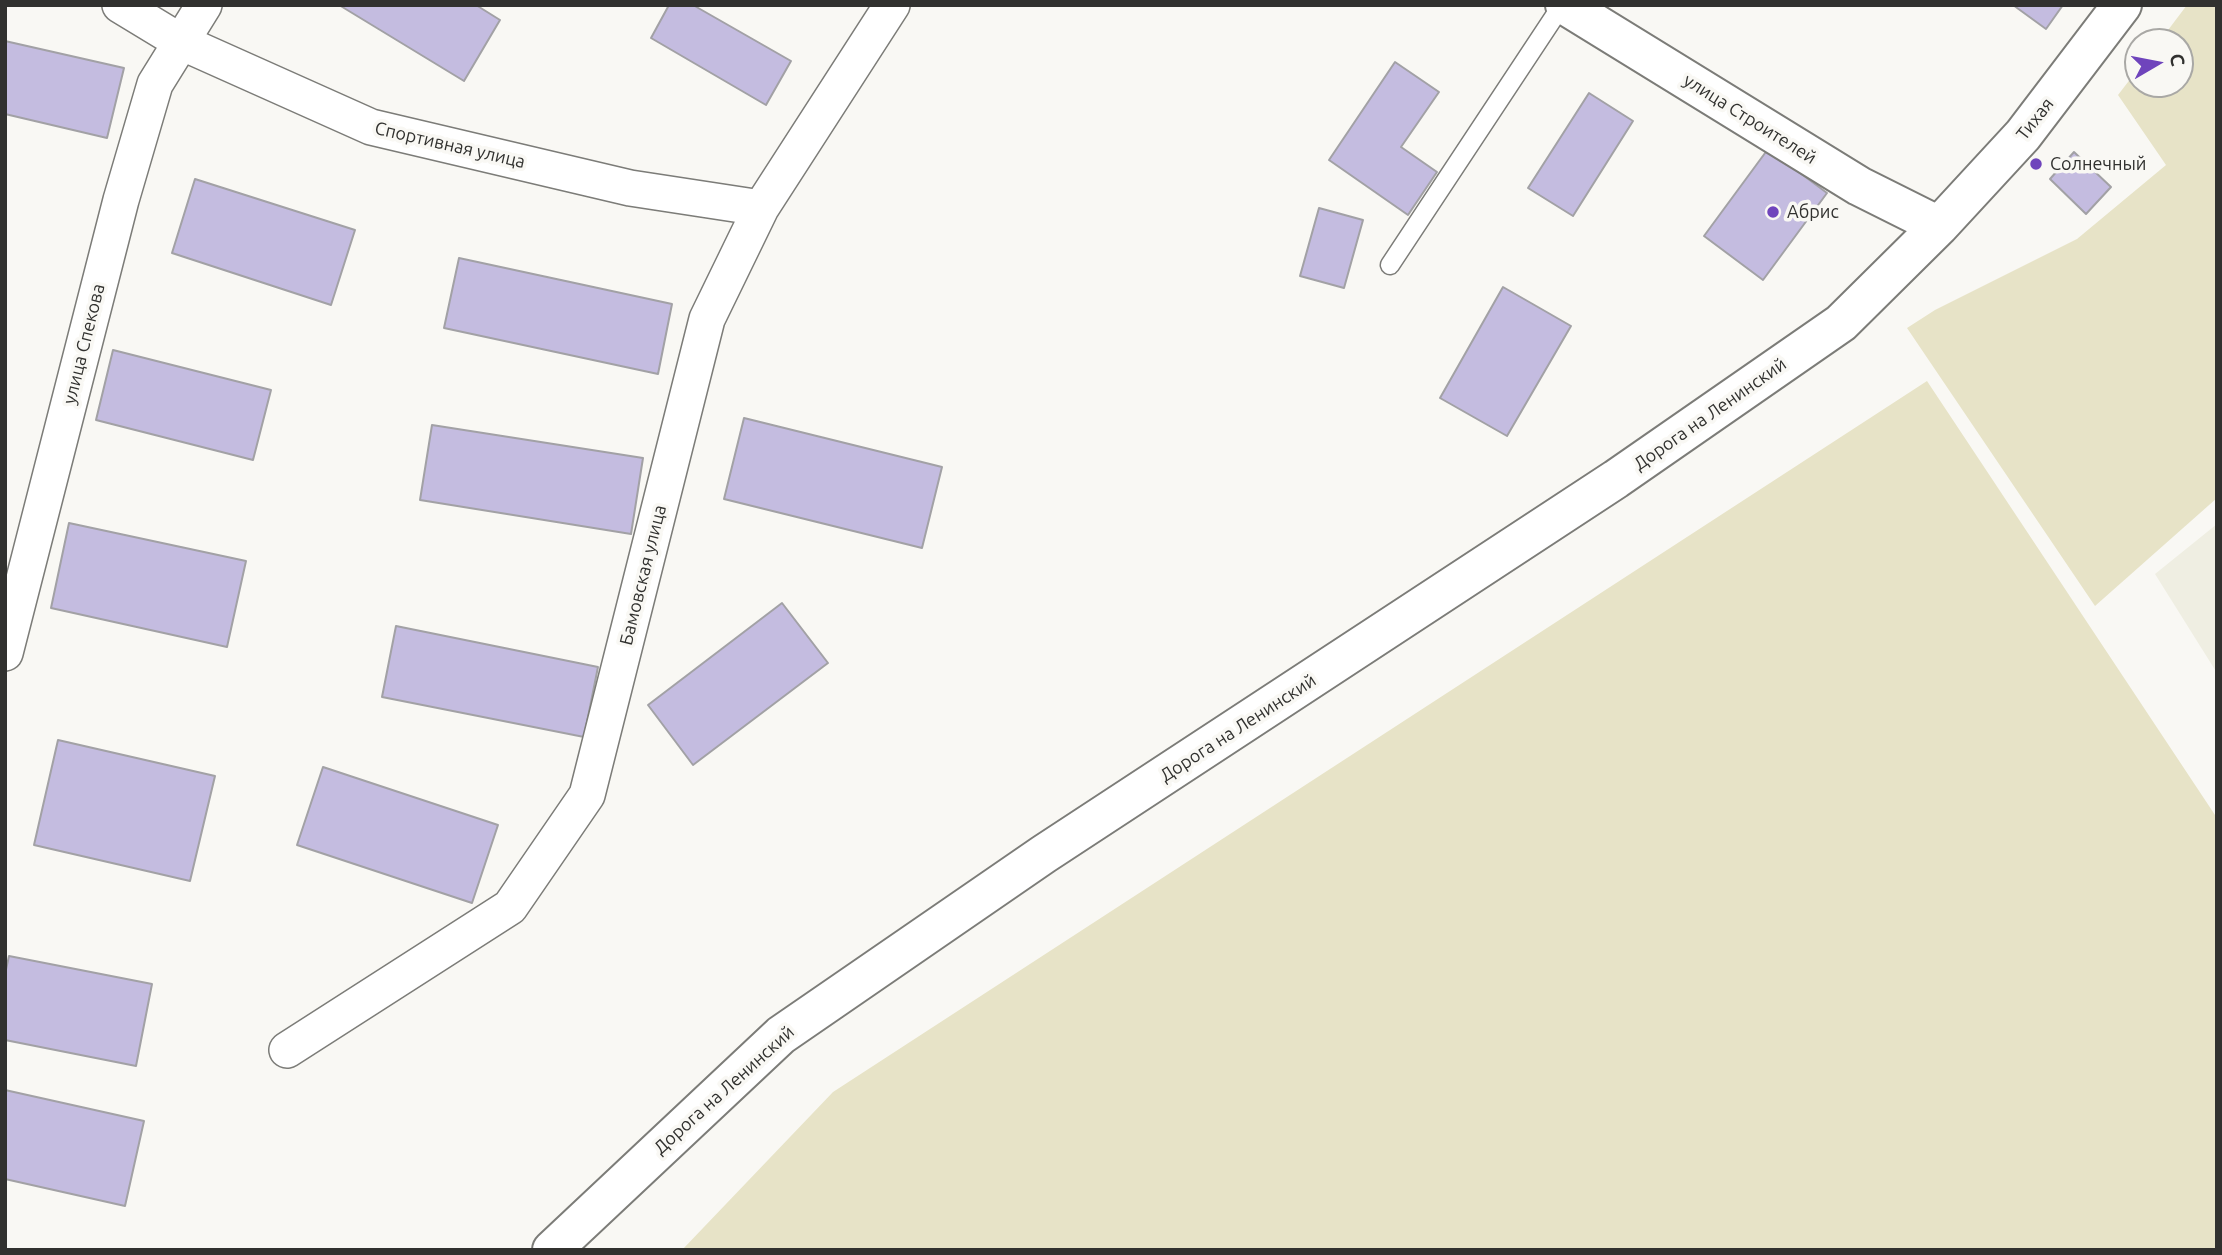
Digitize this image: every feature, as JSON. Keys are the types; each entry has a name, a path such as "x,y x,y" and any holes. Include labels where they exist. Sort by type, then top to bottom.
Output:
{"street":[{"name":"Спортивная улица","path":"120,5 181,42 371,127 630,188 761,208"},
{"name":"улица Спекова","path":"5,653 121,200 155,84 204,5"},
{"name":"Бамовская улица","path":"287,1050 510,907 587,795 707,319 761,208 891,5"},
{"name":"улица Строителей","path":"1564,5 1859,186 1939,226"},
{"name":"Тихая","path":"1939,226 2023,135 2122,5"},
{"name":"Дорога на Ленинский","path":"552,1250 781,1035 1044,854 1616,479 1841,323 1939,226"}],"lane":[{"path":"1390,265 1564,5"}],"shaded area":[{"path":"2187,5 2217,5 2217,498 2095,606 1907,328 1935,310 2077,239 2166,165 2118,95 2124,87 2124,98 2194,98 2194,28 2170,28"},
{"path":"1927,381 2217,818 2217,1250 682,1250 833,1092"},
{"path":"2217,524 2217,673 2155,574"}],"building":[{"path":"339,5 476,5 500,20 464,81"},
{"path":"669,5 693,5 791,61 766,105 651,38"},
{"path":"2013,5 2063,5 2046,29"},
{"path":"5,41 124,68 107,138 5,114"},
{"path":"1395,62 1439,92 1401,147 1437,172 1408,215 1329,160"},
{"path":"1589,93 1633,121 1573,216 1528,188"},
{"path":"1768,149 1827,193 1763,280 1704,236"},
{"path":"2074,152 2111,187 2086,214 2050,179"},
{"path":"195,179 355,230 331,305 172,253"},
{"path":"1319,208 1363,220 1344,288 1300,276"},
{"path":"459,258 672,304 658,374 444,328"},
{"path":"1503,287 1571,326 1507,436 1440,398"},
{"path":"113,350 271,390 253,460 96,420"},
{"path":"744,418 942,467 922,548 724,499"},
{"path":"432,425 643,458 631,534 420,500"},
{"path":"69,523 246,561 227,647 51,608"},
{"path":"782,603 828,663 693,765 648,705"},
{"path":"396,626 598,667 584,737 382,697"},
{"path":"58,740 215,776 190,881 34,845"},
{"path":"323,767 498,825 472,903 297,845"},
{"path":"9,956 152,984 136,1066 5,1040 5,974"},
{"path":"5,1090 144,1121 125,1206 5,1179"}],"place":[{"name":"Солнечный","path":"2036,164"},
{"name":"Абрис","path":"1773,212"}]}
